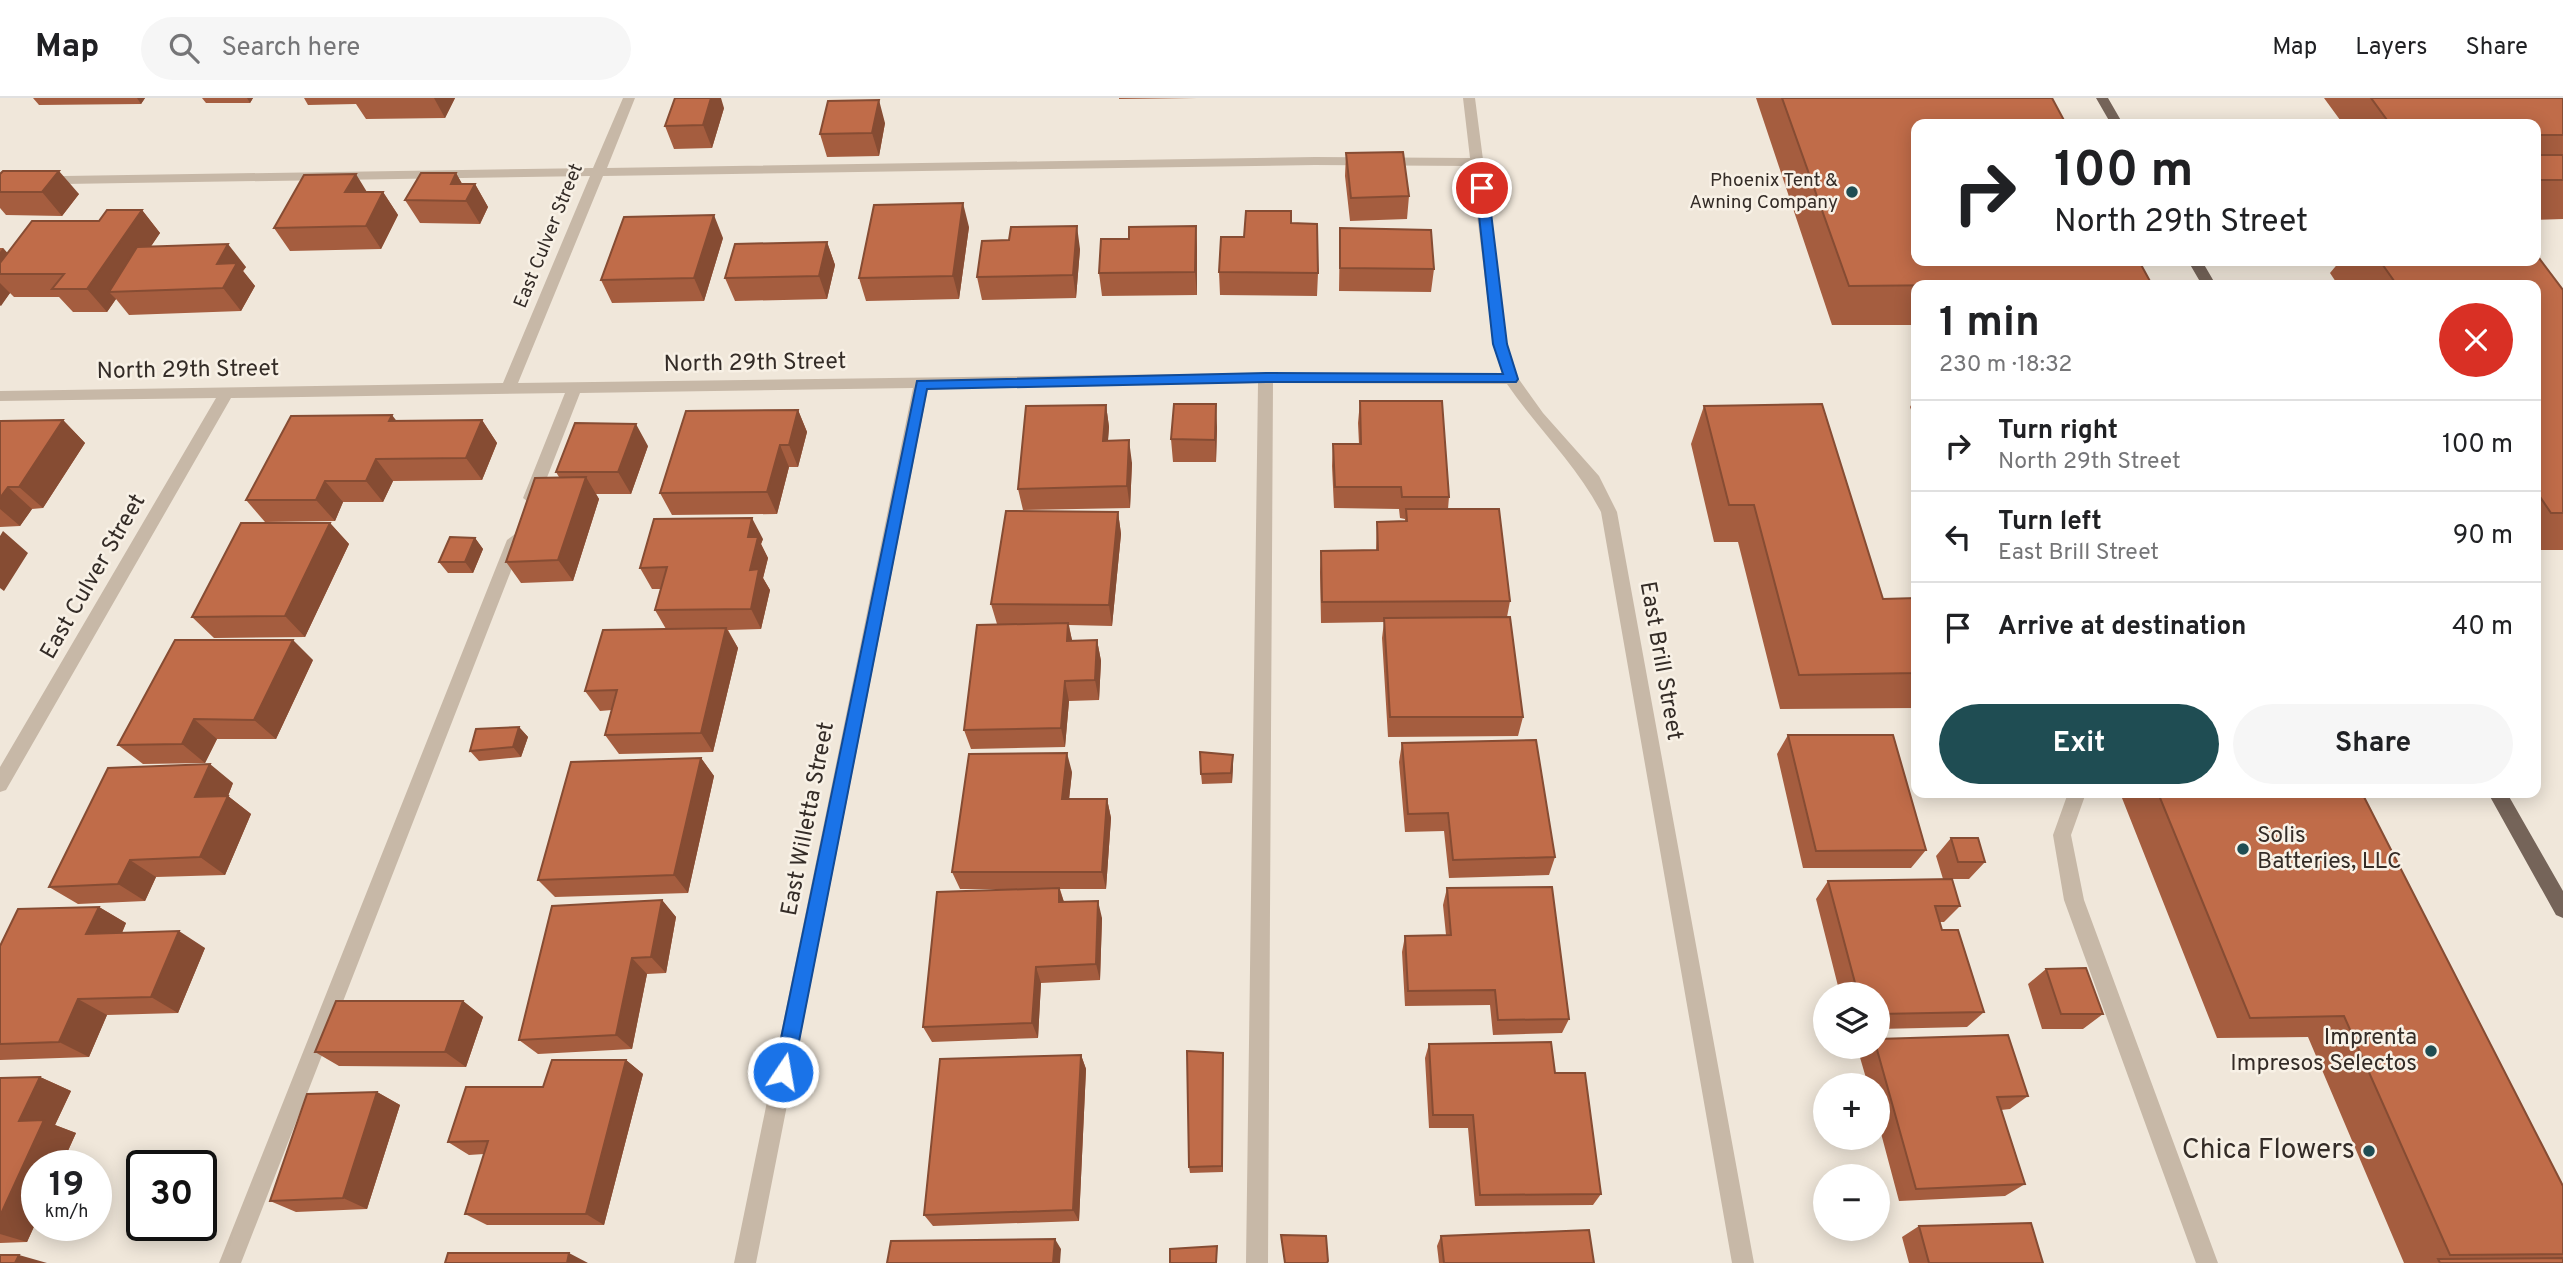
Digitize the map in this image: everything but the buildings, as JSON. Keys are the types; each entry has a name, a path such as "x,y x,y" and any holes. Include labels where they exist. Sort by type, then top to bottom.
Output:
{"main road":[{"path":"2102,98 2114,119"},
{"path":"2500,798 2563,909"}],"street":[{"name":"East Culver Street","path":"508,390 629,98"},
{"name":"East Brill Street","path":"1469,98 1500,344 1511,379 1538,417 1593,481 1609,512 1743,1263"},
{"path":"0,181 1287,162 1479,162"},
{"path":"1257,1263 1266,378"},
{"name":"North 29th Street","path":"0,396 1266,378 1511,379"},
{"name":"East Willetta Street","path":"745,1263 921,384"},
{"path":"230,1263 574,389"},
{"name":"East Culver Street","path":"0,784 226,394"},
{"path":"2075,798 2062,835 2074,901 2207,1263"}],"place":[{"name":"Phoenix Tent & Awning Company","path":"1852,192"},
{"name":"Solis Batteries, LLC","path":"2243,849"},
{"name":"Imprenta Impresos Selectos","path":"2431,1051"},
{"name":"Chica Flowers","path":"2369,1151"}],"route":[{"path":"783,1072 921,384 1266,378 1511,379 1500,344 1482,188"}]}
